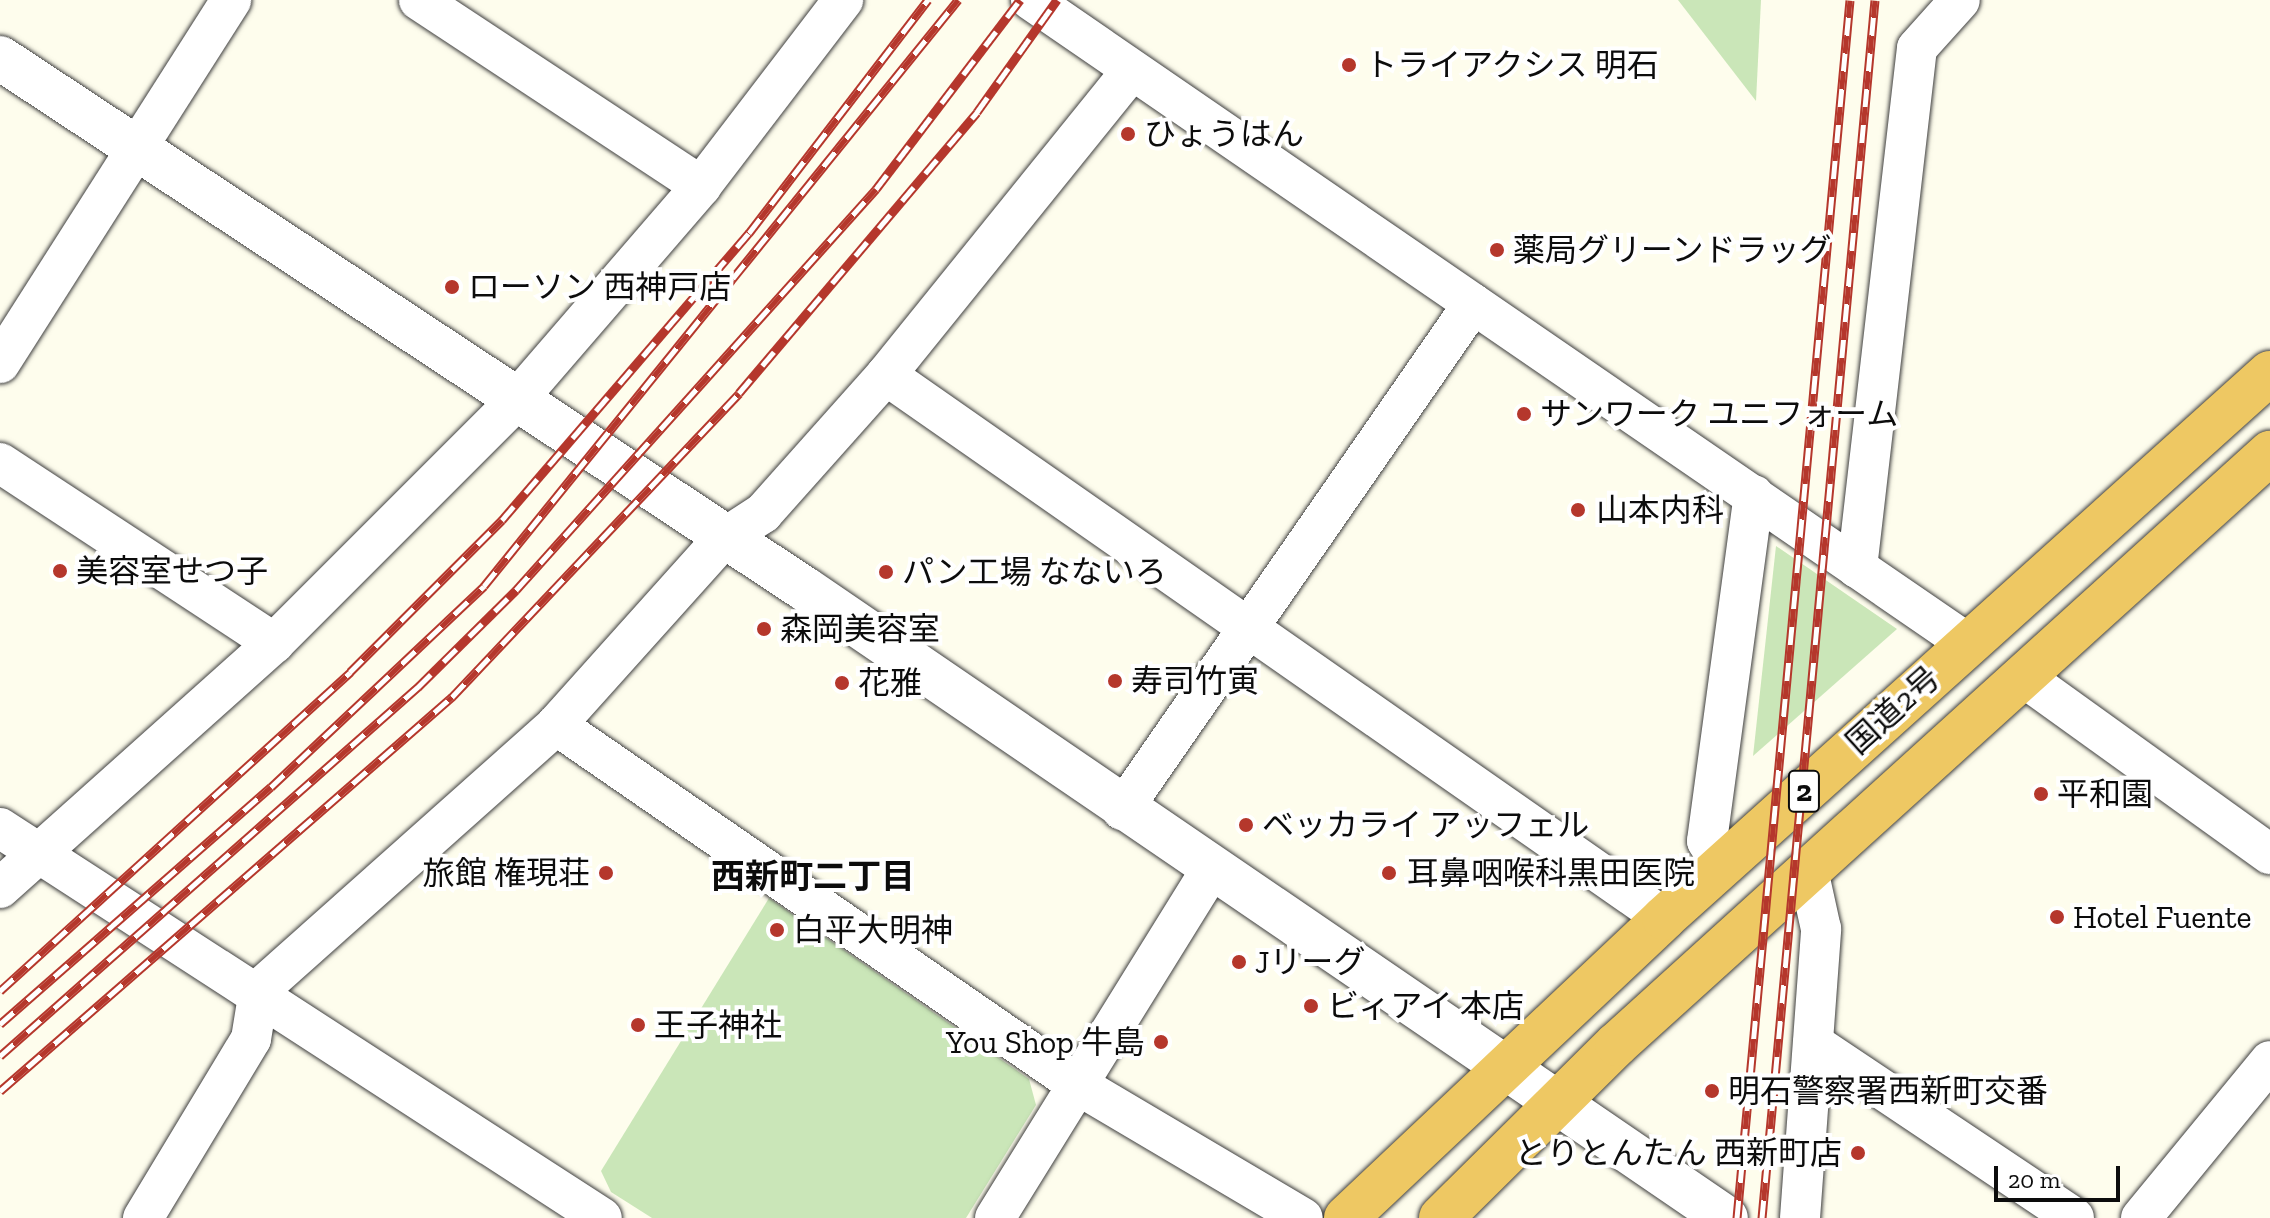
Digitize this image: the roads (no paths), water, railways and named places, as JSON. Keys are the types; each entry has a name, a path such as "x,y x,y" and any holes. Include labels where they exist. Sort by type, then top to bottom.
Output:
{"highway":[{"name":"国道2号","path":"1346,1218 1509,1069 1664,918 2270,373"},
{"name":"国道2号","path":"1441,1218 1564,1104 1617,1044 2270,453"}],"street":[{"path":"0,363 231,0"},
{"path":"0,888 274,643 514,403 701,186 843,0"},
{"path":"1031,0 1130,73 1754,495 1967,643"},
{"path":"1857,568 1917,48 1960,0"},
{"path":"443,6 701,186"},
{"path":"0,58 136,145 514,403 723,539 1122,810 1564,1104 1726,1218"},
{"path":"143,1218 251,1039 259,990 556,725 723,539 763,513 886,375 1130,73"},
{"path":"1122,810 1242,628 1473,304"},
{"path":"886,375 1242,628 1664,918"},
{"path":"0,463 274,643"},
{"path":"1722,866 1707,841 1754,495"},
{"path":"2022,676 2270,854"},
{"path":"556,725 1078,1085 1303,1218"},
{"path":"0,828 259,990 562,1207 602,1218"},
{"path":"995,1218 1211,869"},
{"path":"1800,1218 1821,929 1808,870"},
{"path":"1813,1043 2074,1218"},
{"path":"2155,1213 2270,1061"}],"railway":[{"path":"0,991 350,672 502,520 749,233 928,0"},
{"path":"0,1024 271,787 484,586 958,0"},
{"path":"0,1056 418,687 516,590 876,189 1020,0"},
{"path":"0,1091 452,697 739,393 977,112 1057,0"},
{"path":"1737,1218 1850,0"},
{"path":"1762,1218 1875,0"}],"place":[{"name":"トライアクシス 明石","path":"1349,65"},
{"name":"ひょうはん","path":"1128,134"},
{"name":"薬局グリーンドラッグ","path":"1497,250"},
{"name":"ローソン 西神戸店","path":"452,287"},
{"name":"サンワーク ユニフォーム","path":"1524,414"},
{"name":"山本内科","path":"1578,510"},
{"name":"美容室せつ子","path":"60,571"},
{"name":"パン工場 なないろ","path":"886,572"},
{"name":"森岡美容室","path":"764,629"},
{"name":"寿司竹寅","path":"1115,681"},
{"name":"花雅","path":"842,683"},
{"name":"平和園","path":"2041,794"},
{"name":"ベッカライ アッフェル","path":"1246,825"},
{"name":"旅館 権現荘","path":"606,873"},
{"name":"耳鼻咽喉科黒田医院","path":"1389,873"},
{"name":"Hotel Fuente","path":"2057,917"},
{"name":"白平大明神","path":"777,930"},
{"name":"Jリーグ","path":"1239,962"},
{"name":"ビィアイ 本店","path":"1311,1006"},
{"name":"王子神社","path":"638,1025"},
{"name":"You Shop 牛島","path":"1161,1042"},
{"name":"明石警察署西新町交番","path":"1712,1091"},
{"name":"とりとんたん 西新町店","path":"1858,1153"}],"district":[{"name":"西新町二丁目","path":"813,877"}]}
